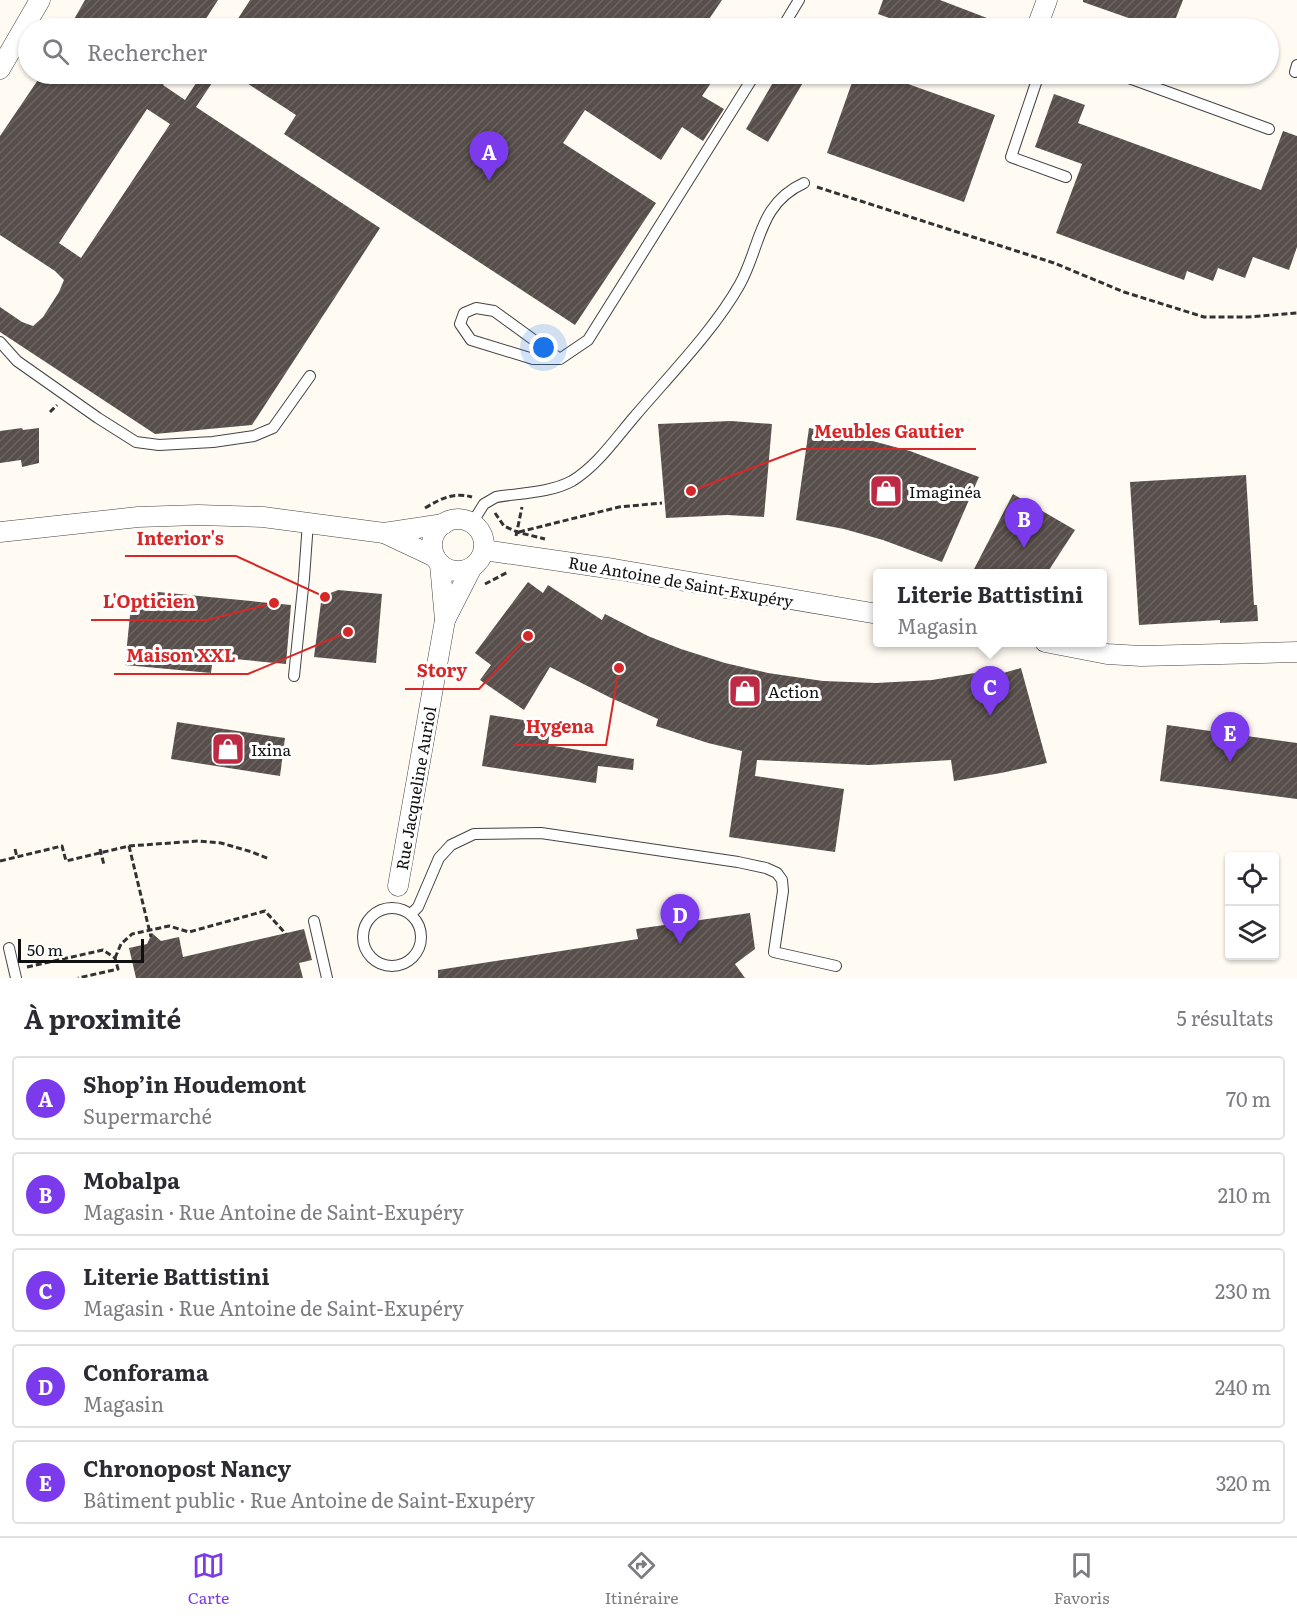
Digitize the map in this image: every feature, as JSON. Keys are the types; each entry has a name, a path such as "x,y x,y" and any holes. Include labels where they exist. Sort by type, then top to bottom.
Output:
{"street":[{"path":"30,18 40,0"},
{"path":"1040,18 1047,0"},
{"path":"0,69 18,38"},
{"path":"0,532 138,517 198,515 263,517 384,533 444,524 457,519 472,524 483,536 484,550 482,556 472,567 458,571 449,570 438,560 384,533"},
{"path":"438,560 433,548 434,538 444,524"},
{"name":"Rue Antoine de Saint-Exupéry","path":"484,550 873,613"},
{"name":"Rue Jacqueline Auriol","path":"398,886 445,620 438,560"},
{"name":"Rue Jacqueline Auriol","path":"445,620 472,567"},
{"path":"1070,647 1107,654 1141,656 1297,652"}],"lane":[{"path":"788,18 799,0"},
{"path":"560,359 494,311 476,308 464,313 460,324 471,340 533,359 560,359 588,340 749,84"},
{"path":"1036,84 1011,157 1066,177"},
{"path":"1145,84 1269,129"},
{"path":"472,524 484,504 496,497 570,482 599,458 720,315 742,280 759,232 772,211 786,192 804,183"},
{"path":"0,342 17,361 106,423 136,442 159,445 213,442 254,436 273,428 310,376"},
{"path":"294,676 308,522"},
{"path":"408,912 418,907 439,858 451,845 474,834 520,832 570,836 738,862 766,868 777,873 782,880 783,891 774,952 836,966"},
{"path":"382,909 398,908 408,912 418,922 422,931 419,950 408,962 400,966 385,966 371,957 363,942 364,930 369,919 382,909 398,886"},
{"path":"398,886 408,912"},
{"path":"314,921 327,978"},
{"path":"9,948 16,978"},
{"path":"383,978 385,966"}],"path":[{"path":"804,183 1053,263 1124,292 1204,317 1248,317 1297,313"},
{"path":"484,584 512,570 510,553 522,515 523,493"},
{"path":"421,510 447,496 463,494 498,514 504,526 517,532 550,540"},
{"path":"517,532 619,507 662,503"},
{"path":"56,840 57,847"},
{"path":"0,861 62,846 66,861 101,850 141,845 156,846 178,840 221,843 269,860"},
{"path":"129,846 151,938"},
{"path":"15,849 17,857"},
{"path":"101,850 104,865"},
{"path":"115,958 125,939 132,934 169,926 189,932 265,911 286,934"},
{"path":"27,967 103,950 115,958 118,969 78,978"}],"building":[{"path":"85,0 218,0 206,18 75,18"},
{"path":"250,0 722,0 710,18 238,18"},
{"path":"883,0 940,0 987,18 889,18 878,14"},
{"path":"1083,0 1183,0 1176,18 1129,18 1083,2"},
{"path":"35,84 164,84 185,100 195,84 211,84 196,107 380,228 252,425 155,434 0,332 0,307 22,322 33,326 43,317 64,280 55,271 0,235 0,136","holes":["147,109 170,124 81,258 59,243"]},
{"path":"248,84 710,84 702,96 724,109 703,141 682,127 661,160 585,110 563,143 656,203 575,325 284,134 296,115"},
{"path":"772,84 802,84 768,142 746,129"},
{"path":"851,84 908,84 995,115 964,202 827,153"},
{"path":"1054,94 1085,105 1078,123 1261,190 1283,131 1297,136 1297,247 1289,270 1253,257 1245,278 1218,268 1213,281 1187,271 1184,280 1056,233 1082,164 1035,147"},
{"path":"731,421 772,424 764,517 727,515 666,518 658,424"},
{"path":"22,428 23,430 39,428 39,463 22,467 21,460 0,463 0,431"},
{"name":"Imaginéa","path":"809,428 910,451 979,477 942,562 883,540 844,529 796,520"},
{"path":"1246,475 1254,605 1257,605 1258,621 1220,623 1220,620 1139,625 1130,482"},
{"path":"1013,494 1075,530 1050,569 974,569"},
{"path":"528,582 543,593 548,585 602,620 605,614 648,636 681,649 768,673 823,681 876,683 932,680 999,669 1000,674 1021,668 1047,763 954,781 951,760 869,765 757,760 755,776 844,789 835,852 729,837 742,751 708,743 656,726 658,719 550,667 524,710 480,680 491,665 475,653"},
{"path":"338,590 382,594 376,663 314,657 321,602 328,594"},
{"path":"158,592 291,605 286,664 213,657 211,673 125,665 130,615 134,604 143,595"},
{"path":"490,715 551,724 548,745 634,759 633,770 598,766 596,783 482,766"},
{"name":"Ixina","path":"177,722 285,738 280,776 171,759"},
{"path":"1167,725 1297,743 1297,799 1160,781"},
{"path":"750,913 755,949 735,964 745,978 438,978 438,970 638,939 636,929"},
{"path":"304,929 312,960 299,963 303,978 136,978 129,948 147,944 152,933 161,941 179,937 183,957"}],"place":[{"name":"Shop’in Houdemont","path":"489,181"},
{"name":"Meubles Gautier","path":"691,491"},
{"name":"Imaginéa","path":"886,491"},
{"name":"Mobalpa","path":"1024,548"},
{"name":"Interior's","path":"325,597"},
{"name":"L'Opticien","path":"274,603"},
{"name":"Maison XXL","path":"348,632"},
{"name":"Story","path":"528,636"},
{"name":"Hygena","path":"619,668"},
{"name":"Action","path":"745,691"},
{"name":"Literie Battistini","path":"990,716"},
{"name":"Ixina","path":"228,749"},
{"name":"Chronopost Nancy","path":"1230,762"},
{"name":"Conforama","path":"680,944"}]}
